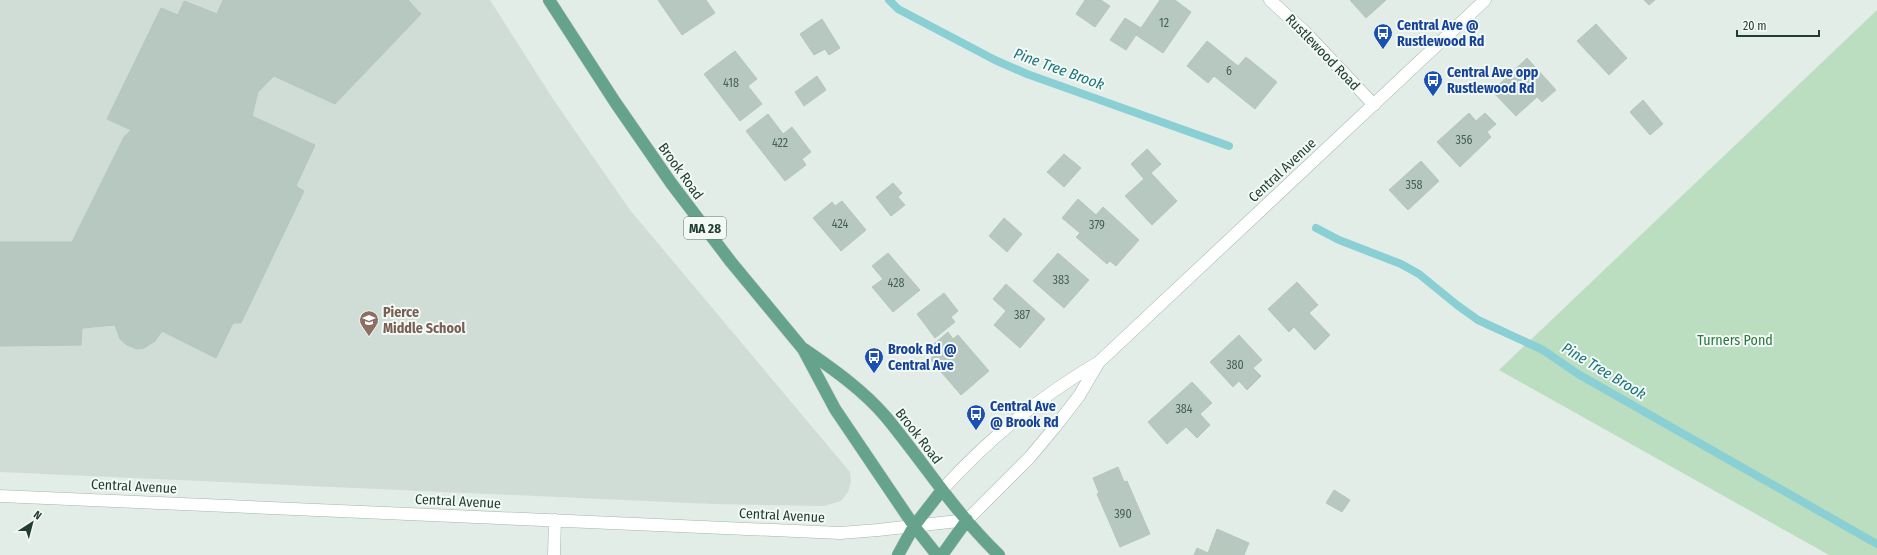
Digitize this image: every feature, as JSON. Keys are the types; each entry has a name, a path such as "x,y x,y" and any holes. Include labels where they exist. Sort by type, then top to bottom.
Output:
{"main road":[{"name":"Brook Road","path":"549,0 615,102 671,183 731,262 803,348 835,408 914,526 937,555"},
{"name":"Brook Road","path":"803,348 860,391 885,416 942,490 967,520 1000,555"},
{"name":"Central Avenue","path":"914,526 942,490"},
{"path":"942,555 967,520"},
{"path":"898,555 914,526"}],"street":[{"name":"Rustlewood Road","path":"1270,0 1301,28 1374,105"},
{"name":"Central Avenue","path":"942,490 963,466 1004,428 1064,382 1099,362 1485,0"},
{"name":"Central Avenue","path":"0,496 840,532 967,520 1030,457 1080,396 1099,362"},
{"path":"554,555 555,520"}],"shaded area":[{"name":"Pierce Middle School","path":"0,0 490,0 553,99 630,210 850,472 851,482 848,492 841,501 824,506 713,504 0,472"}],"green space":[{"name":"Turners Pond","path":"1877,10 1877,555 1829,555 1499,370"}],"building":[{"path":"223,0 408,0 421,14 335,104 274,76 258,92 252,116 315,145 296,186 304,191 241,323 233,323 216,358 162,331 155,341 144,348 137,349 127,345 120,339 115,325 82,328 81,345 0,346 0,242 72,242 124,137 131,130 107,119 161,8 178,15 184,1 217,14"},
{"path":"658,0 706,0 715,13 682,35"},
{"path":"1085,0 1101,0 1110,6 1095,27 1076,14"},
{"path":"1160,0 1175,0 1191,12 1163,53 1136,35 1126,50 1110,40 1125,18 1141,28"},
{"path":"1350,0 1386,0 1366,18"},
{"path":"1644,0 1655,0 1649,5"},
{"path":"822,19 840,48 829,55 825,49 814,55 800,34"},
{"path":"1596,24 1627,58 1609,75 1577,41"},
{"path":"1207,41 1238,66 1246,57 1277,82 1255,109 1214,76 1208,83 1187,66"},
{"path":"735,51 757,79 748,86 762,104 740,121 704,74"},
{"path":"1527,58 1556,90 1542,102 1537,97 1516,116 1492,91"},
{"path":"817,76 826,90 804,106 795,92"},
{"path":"1643,100 1663,124 1650,135 1630,112"},
{"path":"1469,113 1476,121 1485,113 1496,124 1487,132 1491,137 1460,167 1437,142"},
{"path":"768,114 783,134 792,127 811,152 802,159 806,165 785,181 746,131"},
{"path":"1147,149 1161,164 1151,173 1177,201 1152,225 1125,196 1144,179 1131,164"},
{"path":"1064,154 1081,168 1064,187 1047,172"},
{"path":"1421,161 1439,181 1408,210 1389,190"},
{"path":"893,183 902,193 898,197 905,205 891,216 876,197"},
{"path":"1078,199 1096,215 1103,207 1139,240 1116,266 1110,261 1107,264 1076,237 1080,233 1062,218"},
{"path":"842,201 866,230 841,251 813,218 832,202 835,206"},
{"path":"1004,218 1022,234 1007,252 989,236"},
{"path":"888,253 920,290 893,312 872,287 883,279 872,266"},
{"path":"1058,253 1089,280 1064,308 1033,281"},
{"path":"1297,282 1318,305 1309,313 1330,335 1315,350 1294,327 1289,332 1268,309"},
{"path":"1006,284 1045,319 1020,348 994,325 1006,311 993,299"},
{"path":"944,293 958,311 951,317 955,322 935,338 917,314"},
{"path":"948,332 953,339 958,335 989,371 961,395 930,359 935,355 929,348"},
{"path":"1239,335 1262,360 1253,368 1261,376 1247,390 1239,381 1233,387 1210,362"},
{"path":"1192,382 1212,403 1200,414 1210,425 1197,438 1186,427 1167,444 1148,422"},
{"path":"1118,467 1124,482 1127,481 1150,534 1120,547 1097,494 1099,493 1093,478"},
{"path":"1334,490 1350,500 1342,512 1326,503"},
{"path":"1217,529 1249,543 1244,555 1194,555 1197,548 1208,553"}],"waterway":[{"name":"Pine Tree Brook","path":"889,0 898,9 995,60 1027,74 1229,146"},
{"name":"Pine Tree Brook","path":"1316,228 1339,240 1401,264 1419,274 1478,320 1543,350 1578,374 1877,544"}],"place":[{"name":"Central Ave @ Rustlewood Rd","path":"1383,50"},
{"name":"Central Ave opp Rustlewood Rd","path":"1433,97"},
{"name":"Pierce Middle School","path":"369,337"},
{"name":"Brook Rd @ Central Ave","path":"874,374"},
{"name":"Central Ave @ Brook Rd","path":"976,431"}]}
